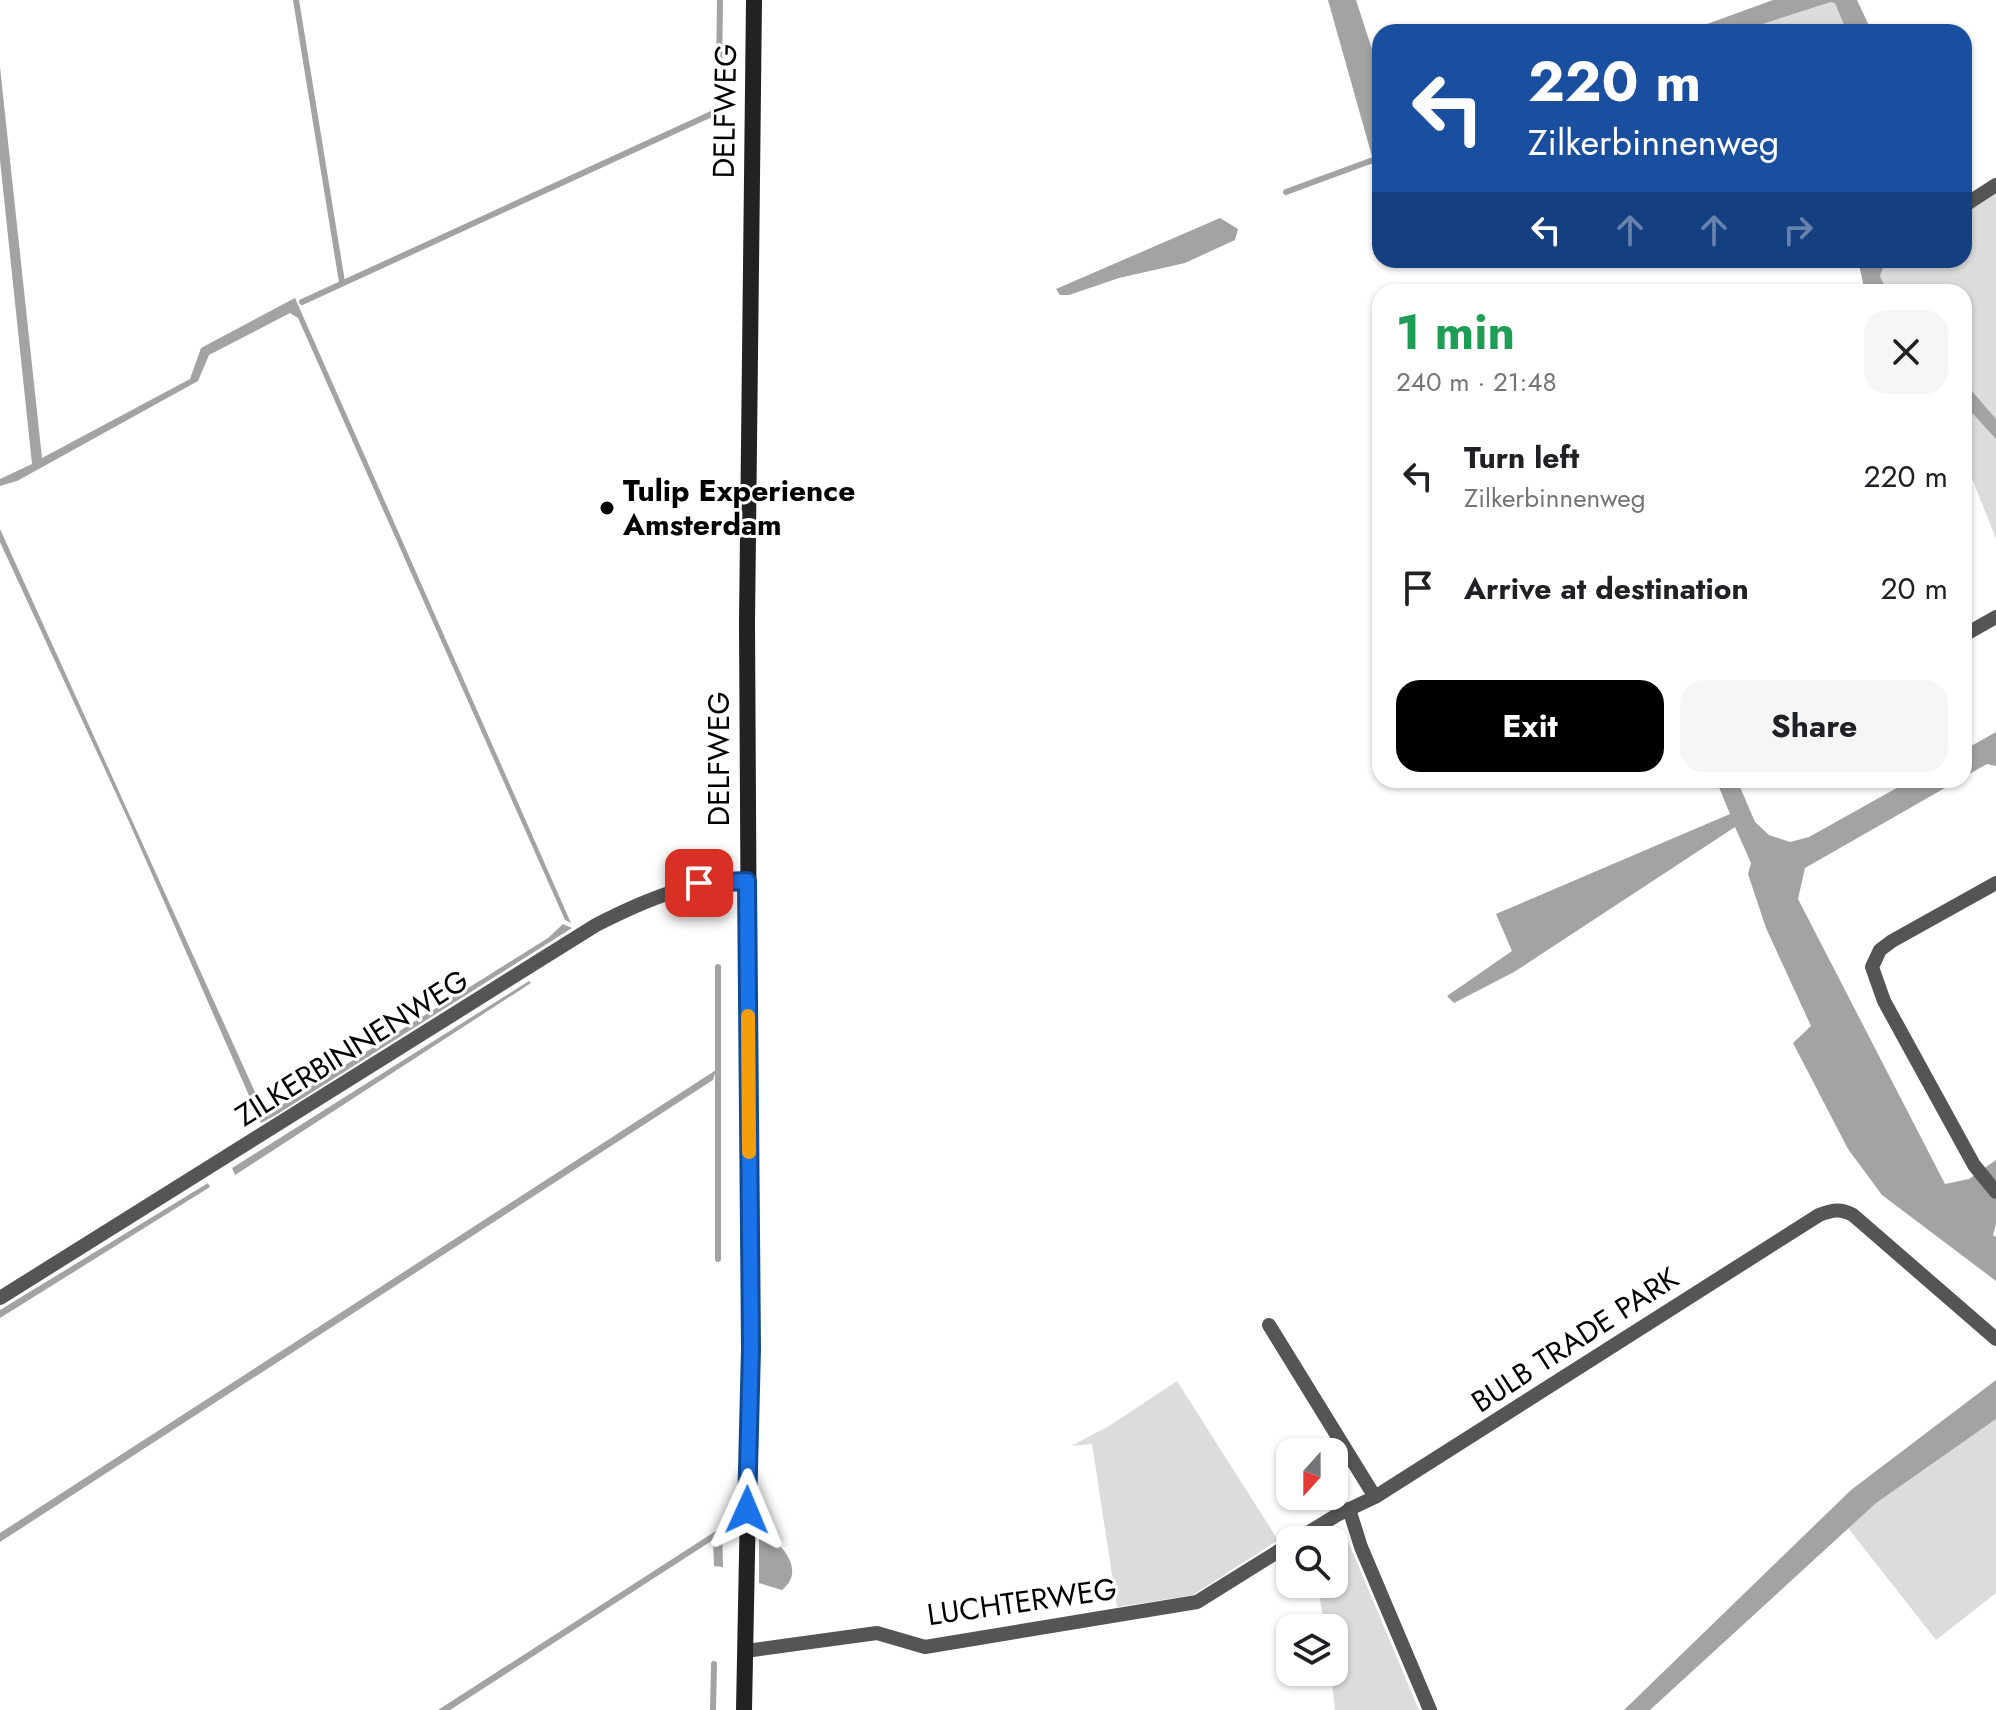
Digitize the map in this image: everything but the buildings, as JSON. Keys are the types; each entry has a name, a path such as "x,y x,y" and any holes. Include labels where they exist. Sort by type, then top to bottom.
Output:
{"main road":[{"name":"DELFWEG","path":"744,1710 751,1348 747,549 754,0"}],"street":[{"path":"1972,200 1996,185"},
{"path":"1972,631 1996,617"},
{"name":"ZILKERBINNENWEG","path":"0,1298 596,925 644,901 699,883 747,881"},
{"path":"1996,883 1892,941 1880,950 1872,967 1884,1001 1974,1165 1996,1192"},
{"name":"BULB TRADE PARK","path":"1349,1509 1375,1497 1819,1215 1832,1210 1844,1210 1853,1215 1996,1339"},
{"path":"1269,1325 1375,1497"},
{"path":"1320,1526 1349,1509 1361,1547 1430,1710"},
{"name":"LUCHTERWEG","path":"746,1651 877,1633 925,1647 1197,1602 1276,1553"}],"shaded area":[{"path":"1328,0 1356,0 1372,49 1372,156"},
{"path":"1773,0 1857,0 1868,24 1844,24 1835,3 1831,2 1763,24 1707,24"},
{"path":"1835,2 1844,24 1763,24"},
{"path":"0,67 42,458 190,379 201,348 295,298 571,923 565,920 298,318 290,313 209,355 198,381 17,481 0,486 0,479 32,464 0,160"},
{"path":"1996,190 1996,539 1972,478 1972,284 1883,284 1879,276 1882,268 1972,268 1972,206"},
{"path":"1220,218 1238,229 1235,240 1185,263 1119,278 1069,295 1060,295 1056,289"},
{"path":"1860,268 1883,268 1880,276 1884,284 1863,284"},
{"path":"1972,391 1996,419 1996,439 1972,413"},
{"path":"0,529 260,1103 275,1109 548,938 563,924 572,928 261,1123 130,824 0,542"},
{"path":"1996,732 1996,766 1987,764 1972,772 1972,746"},
{"path":"1719,788 1740,788 1755,822 1769,835 1790,842 1809,837 1897,788 1945,788 1805,868 1798,899 1945,1184 1969,1179 1996,1160 1996,1224 1993,1235 1996,1237 1996,1281 1882,1195 1848,1149 1793,1043 1811,1026 1766,928 1748,874 1751,863 1735,827 1514,972 1454,1003 1447,996 1512,951 1496,914 1730,814"},
{"path":"529,981 531,983 235,1175 232,1168"},
{"path":"716,1070 713,1080 0,1542 0,1533"},
{"path":"208,1183 210,1187 0,1318 0,1310"},
{"path":"1996,1380 1996,1419 1876,1503 1650,1710 1624,1710 1851,1490"},
{"path":"1177,1381 1276,1541 1193,1595 1117,1607 1092,1444 1071,1446 1109,1426"},
{"path":"1996,1419 1996,1593 1936,1640 1848,1528 1876,1502"},
{"path":"722,1527 723,1567 714,1566 713,1540 450,1710 438,1710"},
{"path":"759,1532 783,1549 792,1565 789,1582 782,1590 759,1583"},
{"path":"1348,1541 1419,1710 1335,1710 1332,1686 1348,1686 1348,1614 1322,1614 1320,1598 1348,1598"}],"waterway":[{"path":"296,0 342,282"},
{"path":"719,77 720,0"},
{"path":"302,302 718,111"},
{"path":"1286,192 1372,160"},
{"path":"718,967 718,1259"},
{"path":"713,1710 714,1664"}],"slow traffic":[{"path":"748,1016 749,1152"}],"place":[{"name":"Tulip Experience Amsterdam","path":"607,508"}],"route":[{"path":"699,883 747,881 751,1348 747,1510"}]}
